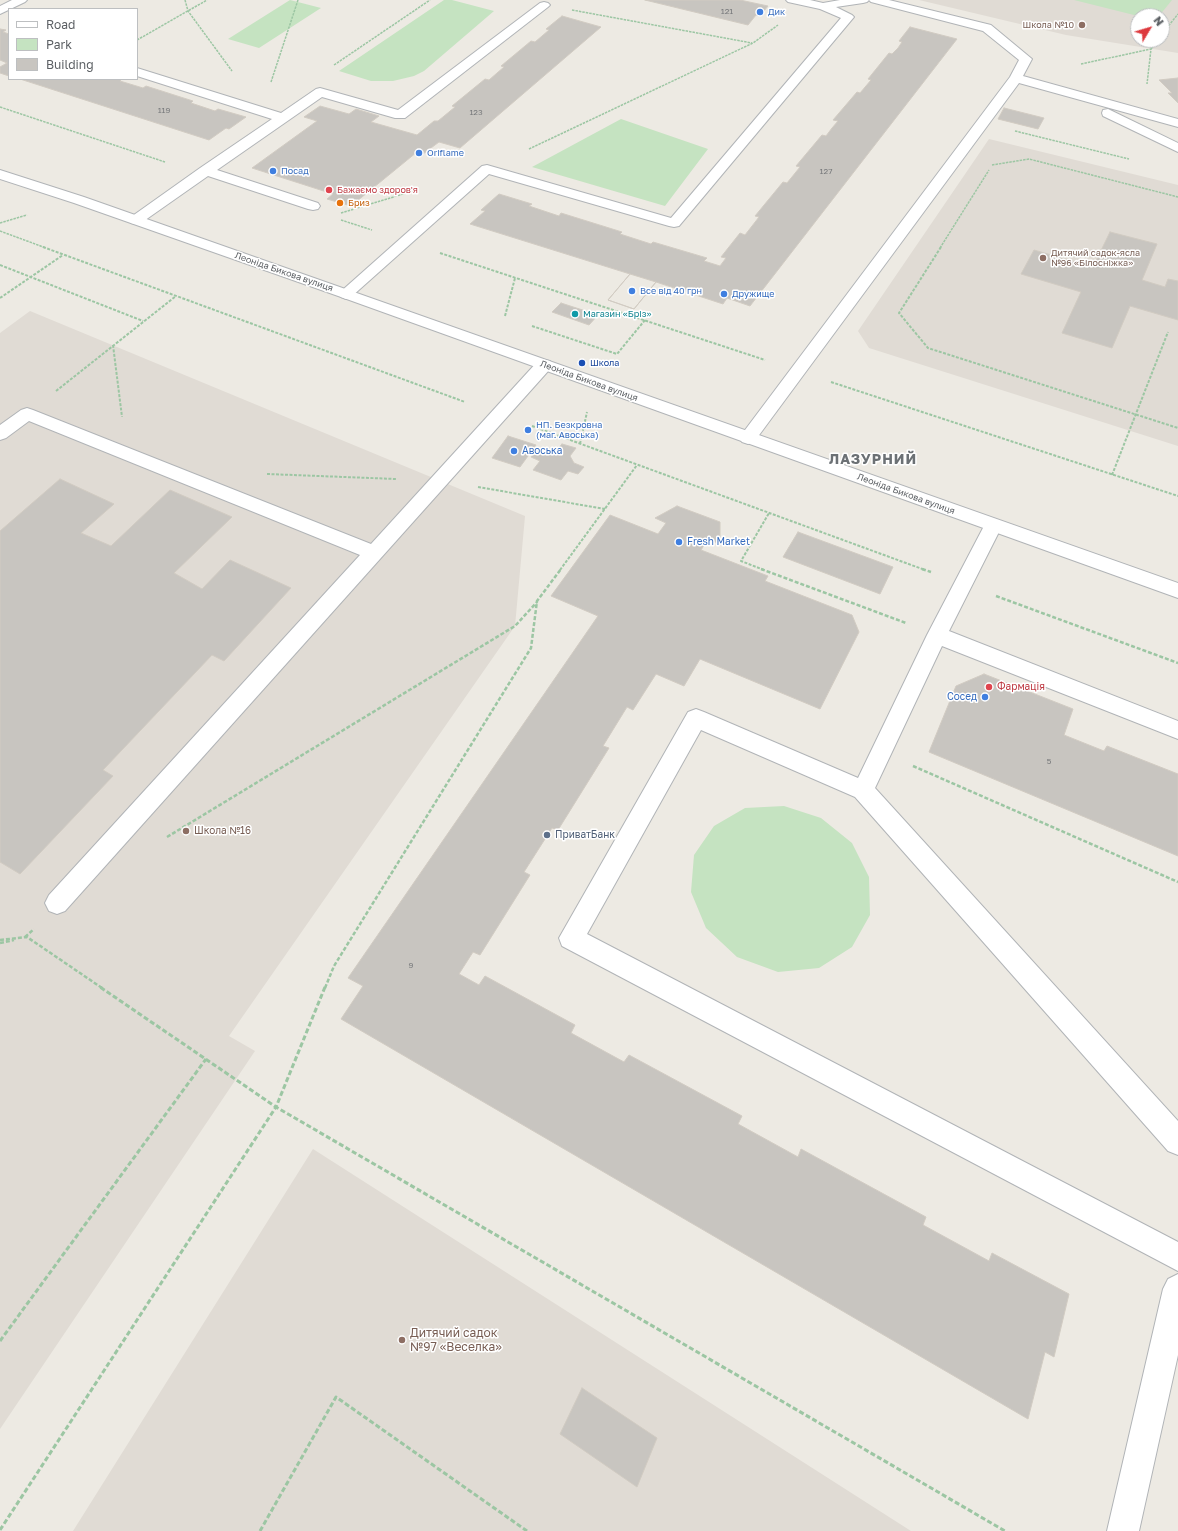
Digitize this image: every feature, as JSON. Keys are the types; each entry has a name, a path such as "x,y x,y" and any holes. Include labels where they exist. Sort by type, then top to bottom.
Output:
{"street":[{"path":"12,8 21,0"},
{"path":"792,0 823,6 863,0"},
{"path":"748,438 983,123 1016,78 1026,59 987,28 875,0"},
{"path":"136,220 320,92 400,115 544,5"},
{"path":"346,294 487,169 674,223 848,17 823,6"},
{"path":"138,72 282,118"},
{"path":"1016,78 1178,122"},
{"path":"1062,91 1178,148"},
{"path":"203,173 313,206"},
{"name":"Леоніда Бикова вулиця","path":"0,174 346,294 1178,591"},
{"path":"57,904 544,365"},
{"path":"0,434 27,414 374,553"},
{"path":"863,790 936,635 993,526"},
{"path":"936,635 1178,730"},
{"path":"1178,1141 863,790 696,718 571,938 1178,1257"},
{"path":"1124,1531 1178,1289"}],"path":[{"path":"185,0 188,11 261,111"},
{"path":"138,39 206,0"},
{"path":"261,111 298,0"},
{"path":"320,92 312,80 430,0"},
{"path":"487,169 753,43 807,4"},
{"path":"544,5 753,43"},
{"path":"1170,24 1178,14"},
{"path":"1076,65 1151,49 1147,84"},
{"path":"0,107 203,173"},
{"path":"983,123 1133,160"},
{"path":"1178,197 1029,159 993,164 899,312 928,348 1178,428"},
{"path":"337,214 420,189"},
{"path":"337,219 1178,496"},
{"path":"0,231 1178,663"},
{"path":"0,298 64,254"},
{"path":"0,265 143,321"},
{"path":"511,318 504,316 515,278"},
{"path":"27,414 143,321 177,296"},
{"path":"526,324 616,354 645,320"},
{"path":"1112,475 1168,332"},
{"path":"113,345 126,454"},
{"path":"167,837 515,626 537,601 637,465"},
{"path":"262,474 441,480 605,509"},
{"path":"769,513 741,560 936,635"},
{"path":"0,1530 276,1107 334,966 531,648 537,601"},
{"path":"881,752 1178,882"},
{"path":"0,941 26,937 276,1107 1005,1531"},
{"path":"0,1341 206,1059"},
{"path":"260,1531 336,1397 527,1531"}],"shaded area":[{"name":"Школа №10","path":"919,0 1178,0 1178,53 1147,48 1170,48 1170,8 1130,8 1130,45 1066,35"},
{"name":"Дитячий садок-ясла №96 «Білосніжка»","path":"989,139 1178,185 1178,446 869,348 858,331"},
{"name":"Школа №16","path":"30,311 525,516 515,626 229,1036 255,1051 0,1429 0,333"},
{"name":"Дитячий садок №97 «Веселка»","path":"313,1149 911,1531 73,1531"}],"green space":[{"path":"290,0 321,8 259,48 228,39"},
{"path":"444,0 452,0 494,11 424,71 414,76 393,81 371,81 339,71"},
{"path":"1074,0 1172,0 1166,8 1130,8 1130,14"},
{"path":"621,119 708,149 665,206 532,167"},
{"path":"784,806 821,818 852,843 869,877 870,915 852,947 819,968 778,972 737,957 706,928 691,892 694,855 714,826 745,808"}],"building":[{"path":"645,0 740,0 768,6 760,16 756,15 748,25"},
{"path":"562,16 601,27 460,148 439,142 423,154 417,152 351,206 327,199 333,194 252,168 317,121 304,117 320,106 349,114 356,109 379,116 371,122 417,135 455,107 452,106 485,79 489,80 504,67 501,66 531,41 535,42 549,30 546,29"},
{"path":"910,27 957,39 750,306 727,298 723,304 656,282 634,309 608,300 630,274 470,224 485,211 481,210 499,194 532,204 529,206 559,216 561,213 622,232 620,234 651,244 653,242 707,258 704,261 720,266 726,258 721,257 740,233 745,235 759,217 755,216 783,182 787,183 800,167 796,166 822,135 826,136 838,121 833,120 857,92 860,93 871,80 868,79 889,53 892,54 898,48 902,42 899,41"},
{"path":"0,29 6,30 3,32 8,34 8,76 0,73 0,67 7,63 0,60"},
{"path":"1178,78 1178,103 1168,93 1172,93 1159,80"},
{"path":"23,80 121,80 120,81 143,88 146,86 193,101 191,103 215,111 218,109 246,117 229,129 226,128 209,140"},
{"path":"1004,108 1044,118 1038,129 998,119"},
{"path":"1110,232 1157,244 1142,280 1165,287 1168,279 1178,281 1178,320 1130,306 1112,348 1062,333 1081,292 1021,274 1034,250 1093,267"},
{"name":"Все від 40 грн","path":"630,274 656,282 634,309 608,300"},
{"name":"Магазин «Бріз»","path":"561,303 598,315 589,325 552,312"},
{"name":"Авоська","path":"508,436 536,445 520,467 492,458"},
{"path":"562,444 576,448 570,456 574,463 584,467 578,474 568,471 561,480 533,470 540,461 531,457 536,450 546,453 556,451"},
{"path":"60,479 114,504 81,533 111,546 170,490 232,517 174,573 202,589 230,560 291,588 224,661 212,655 103,770 113,776 20,874 0,862 0,531"},
{"path":"677,506 720,522 720,544 708,539 701,550 768,576 765,581 852,615 859,632 820,709 700,659 684,686 656,674 633,710 627,707 603,746 609,748 558,830 552,828 524,872 530,875 480,955 473,952 459,974 479,985 485,976 575,1025 571,1033 624,1062 629,1055 742,1116 738,1124 798,1157 801,1149 926,1217 923,1225 989,1261 992,1253 1069,1294 1054,1357 1045,1352 1028,1419 341,1019 363,986 348,978 598,616 551,596 610,515 658,534 666,523 655,518"},
{"path":"798,532 893,567 880,594 783,557"},
{"path":"984,674 1073,709 1064,735 1104,751 1107,746 1178,774 1178,856 929,752 956,686"},
{"path":"582,1388 657,1438 637,1487 560,1434"}],"place":[{"name":"Дик","path":"760,12"},
{"name":"Школа №10","path":"1082,25"},
{"name":"Oriflame","path":"419,153"},
{"name":"Посад","path":"273,171"},
{"name":"Бажаємо здоров'я","path":"329,190"},
{"name":"Бриз","path":"340,203"},
{"name":"Дитячий садок-ясла №96 «Білосніжка»","path":"1043,258"},
{"name":"Все від 40 грн","path":"632,291"},
{"name":"Дружище","path":"724,294"},
{"name":"Магазин «Бріз»","path":"575,314"},
{"name":"Школа","path":"582,363"},
{"name":"НП. Безкровна (маг. Авоська)","path":"528,430"},
{"name":"Авоська","path":"514,451"},
{"name":"Fresh Market","path":"679,542"},
{"name":"Фармація","path":"989,687"},
{"name":"Сосед","path":"985,697"},
{"name":"Школа №16","path":"186,831"},
{"name":"ПриватБанк","path":"547,835"},
{"name":"Дитячий садок №97 «Веселка»","path":"402,1340"}],"district":[{"name":"ЛАЗУРНИЙ","path":"873,460"}]}
